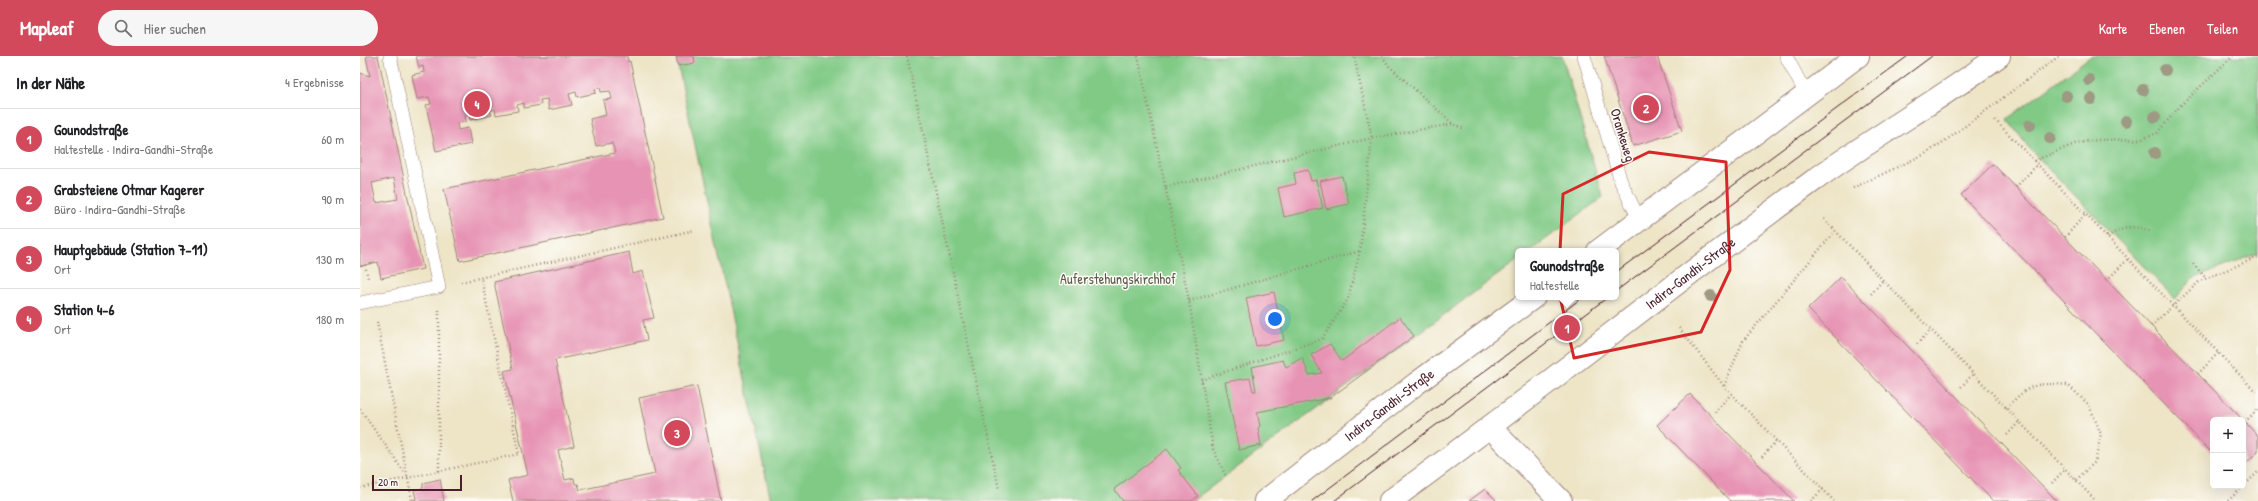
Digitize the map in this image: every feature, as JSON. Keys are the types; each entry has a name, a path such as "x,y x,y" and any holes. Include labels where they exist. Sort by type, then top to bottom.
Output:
{"main road":[{"path":"1602,248 1807,96 1858,56"},
{"name":"Indira-Gandhi-Straße","path":"1390,501 1490,427 1815,180 1960,85 1999,56"},
{"name":"Indira-Gandhi-Straße","path":"1265,501 1417,383 1530,300"},
{"path":"1490,427 1561,501"}],"lane":[{"path":"366,302 439,287 390,56"},
{"name":"Orankeweg","path":"1584,56 1621,182 1640,221"},
{"path":"1786,56 1807,96"}],"path":[{"path":"907,56 999,489"},
{"path":"1138,56 1189,301 1213,449 1226,476"},
{"path":"1201,380 1322,339 1348,299 1360,251 1372,138 1354,56"},
{"path":"1382,56 1389,66 1453,124 1464,129"},
{"path":"1850,190 1924,154 1952,136 2059,56"},
{"path":"2034,161 2077,143 2097,140 2142,139 2157,132 2181,105 2233,56"},
{"path":"1995,120 2258,394"},
{"path":"1166,187 1372,138 1453,124"},
{"path":"2016,187 2037,165"},
{"path":"2065,237 2085,215"},
{"path":"1824,219 2096,501"},
{"path":"2107,237 2120,229 2137,226 2150,231"},
{"path":"439,471 439,287 695,230"},
{"path":"1724,386 1743,341 1835,231"},
{"path":"1189,301 1360,251"},
{"path":"2151,326 2172,305 2200,281 2258,258"},
{"path":"2107,280 2128,259"},
{"path":"2193,264 2206,278"},
{"path":"365,265 366,302 412,500"},
{"path":"360,488 407,476 439,471 519,454 480,278"},
{"path":"1871,294 1883,280"},
{"path":"1679,328 1731,394 1834,501"},
{"path":"1918,344 1931,330"},
{"path":"2198,374 2218,353"},
{"path":"1961,387 1973,374"},
{"path":"2006,408 2020,394 2040,382 2068,385 2089,405 2101,434 2095,462 2076,480"},
{"path":"1715,412 1731,394"},
{"path":"2246,421 2258,409"},
{"path":"360,410 407,476"},
{"path":"2007,435 2019,422"},
{"path":"1762,457 1776,441"},
{"path":"2052,483 2065,469"},
{"path":"2228,501 2258,472"},
{"path":"1811,501 1823,489"}],"highlighted area":[{"path":"1649,152 1726,162 1730,270 1701,332 1574,358 1558,288 1563,194"}],"green space":[{"name":"Auferstehungskirchhof","path":"676,56 1562,56 1603,197 1534,248 1515,248 1515,262 1192,501 771,501"},
{"path":"2091,56 2258,56 2258,253 2193,279 2175,299 2029,148 2007,119"}],"building":[{"path":"366,56 378,56 423,269 381,278 378,262 360,266 360,73 370,76","holes":["394,178 398,199 376,203 372,183"]},
{"path":"416,56 627,56 628,62 630,61 663,217 460,261 444,189 615,153 612,143 596,146 590,119 606,115 603,100 612,99 610,91 601,92 600,87 595,89 596,93 577,97 576,92 569,94 572,105 549,110 547,99 540,100 541,105 524,108 524,103 517,105 518,111 496,115 495,109 490,111 492,115 470,120 469,115 465,116 466,121 457,123 458,130 468,128 471,144 436,151 426,105 431,104 429,97 417,99 412,75 424,72 423,66 419,67"},
{"path":"676,56 694,56 695,63 678,66"},
{"path":"1604,56 1657,56 1682,131 1633,146"},
{"path":"1993,164 2240,417 2210,417 2210,451 1961,195"},
{"path":"1308,170 1311,181 1316,180 1323,208 1284,217 1278,188 1296,184 1294,173"},
{"path":"1342,176 1349,204 1326,209 1320,181"},
{"path":"629,252 633,274 643,271 654,318 643,320 647,340 555,360 574,446 558,450 565,480 574,478 575,484 578,484 580,490 655,474 639,398 697,386 721,501 513,501 508,480 528,475 504,371 513,369 494,282"},
{"path":"1841,277 2057,501 1993,501 1808,309"},
{"path":"1274,292 1284,340 1256,346 1246,298"},
{"path":"1400,317 1414,336 1330,398 1257,412 1260,426 1258,428 1261,445 1239,450 1225,382 1250,378 1253,391 1256,391 1252,367 1283,360 1286,367 1302,358 1309,375 1322,373 1311,355 1330,344 1342,361"},
{"path":"1690,394 1794,501 1730,501 1657,425"},
{"path":"2246,423 2258,436 2258,451 2246,463"},
{"path":"1167,449 1181,468 1178,470 1198,496 1192,501 1123,501 1114,489"},
{"path":"440,479 444,501 411,501 416,499 414,490 423,488 423,483"},
{"path":"1485,489 1497,501 1469,501"}],"tram line":[{"path":"1619,270 1908,56"},
{"path":"1619,289 1932,56"},
{"path":"1312,501 1579,300"},
{"path":"1334,501 1604,300"}],"place":[{"name":"Station 4-6","path":"477,104"},
{"name":"Grabsteiene Otmar Kagerer","path":"1646,108"},
{"name":"Gounodstraße","path":"1567,328"},
{"name":"Hauptgebäude (Station 7-11)","path":"677,433"}]}
